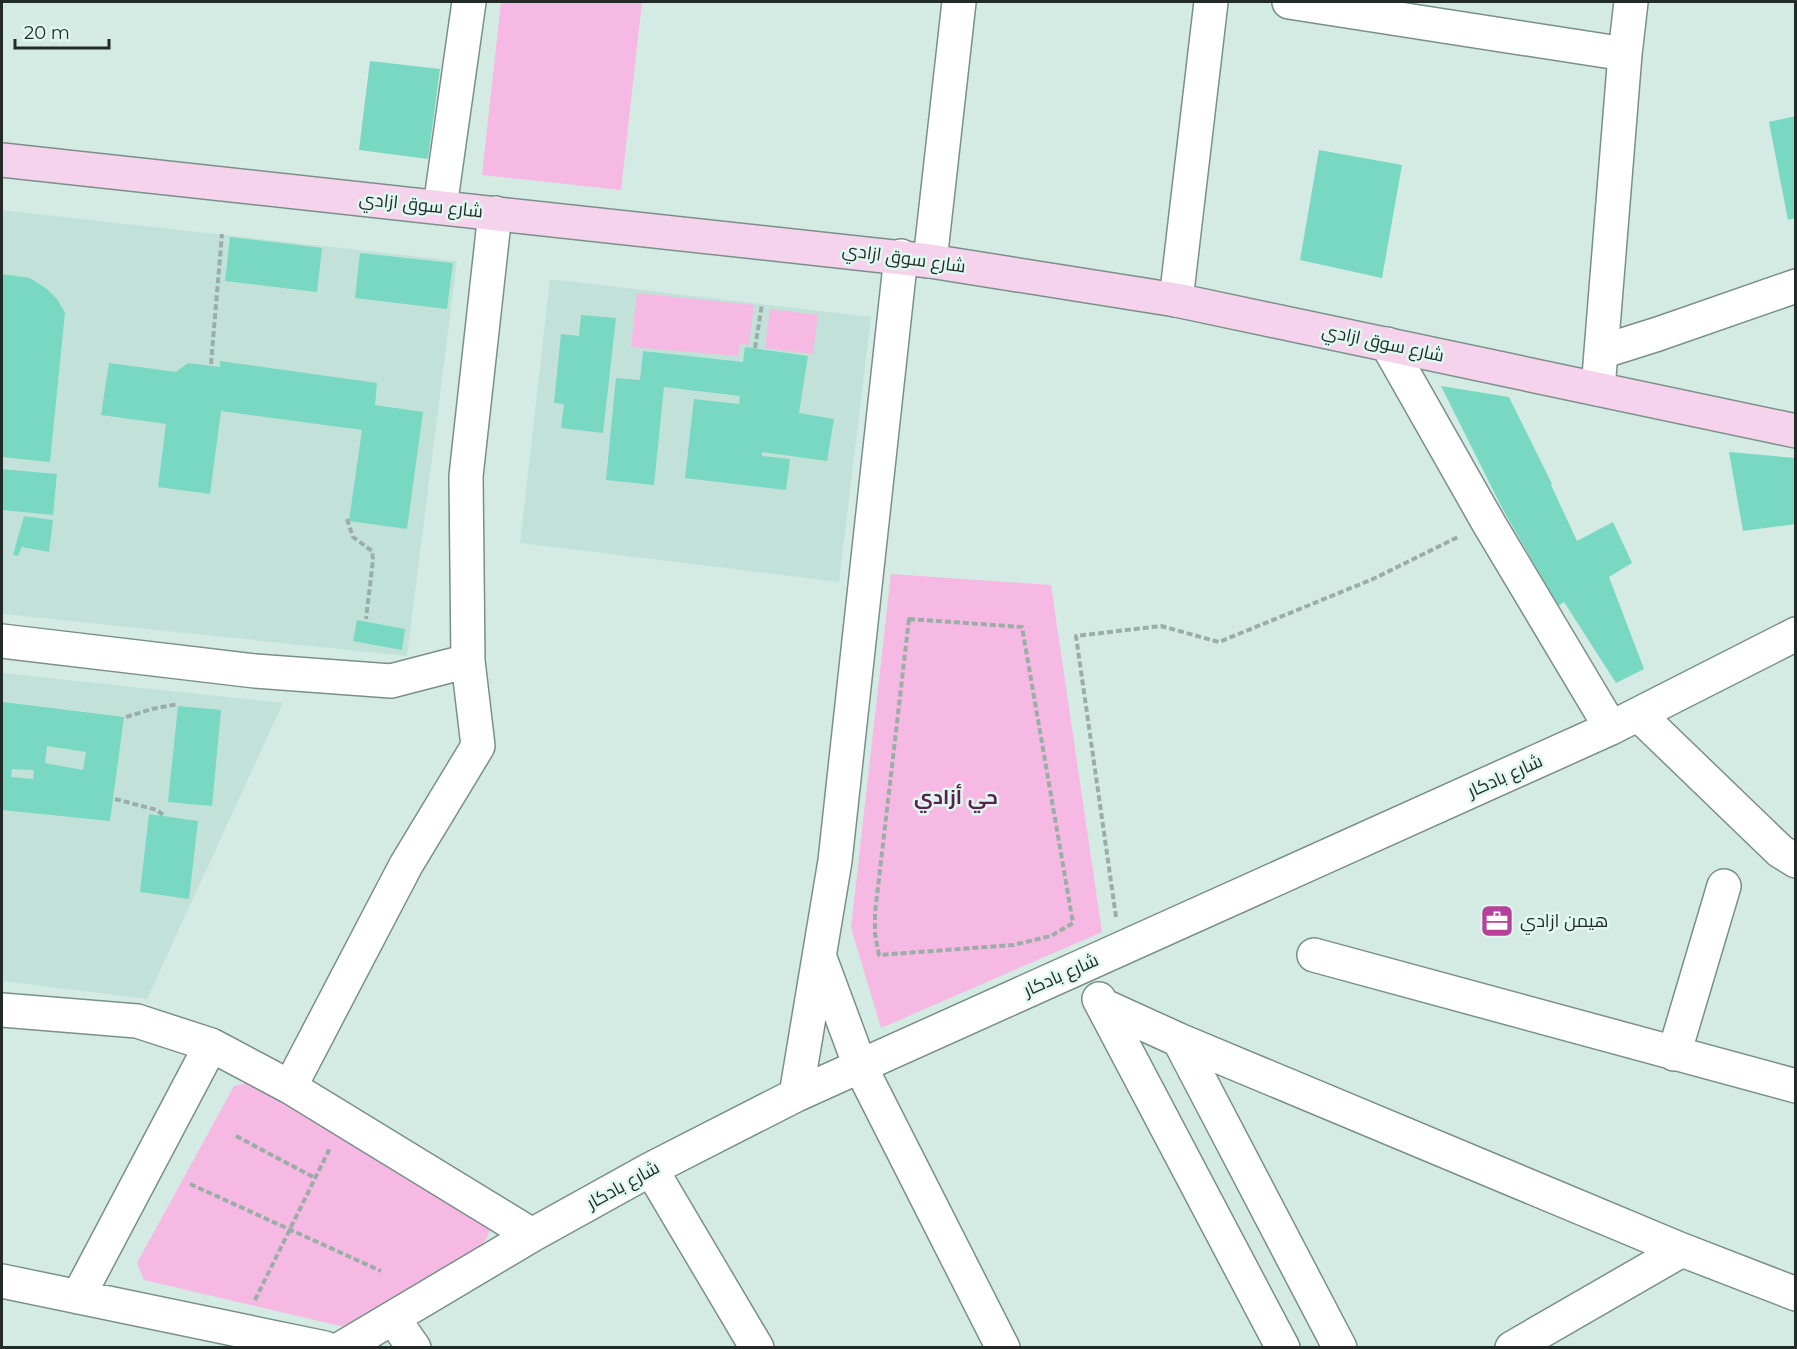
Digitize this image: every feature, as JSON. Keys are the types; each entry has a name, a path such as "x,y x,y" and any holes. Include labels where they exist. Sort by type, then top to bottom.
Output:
{"street":[{"path":"440,207 469,2"},
{"path":"796,1095 835,861 916,259 959,2"},
{"path":"1176,300 1211,2"},
{"path":"1288,2 1625,54"},
{"path":"1598,389 1631,2"},
{"name":"شارع سوق ازادي","path":"2,160 916,259 1176,300 1796,431"},
{"path":"290,1087 406,865 478,746 468,661 466,476 495,213"},
{"path":"1601,352 1796,286"},
{"path":"1387,344 1488,522 1625,722 1780,851 1796,861"},
{"name":"شارع بادكار","path":"342,1347 532,1235 651,1169 796,1095 1625,722 1796,634"},
{"path":"2,641 255,671 391,681 468,661"},
{"path":"1674,1054 1724,886"},
{"path":"1314,955 1796,1086"},
{"path":"820,957 860,1066 1003,1347"},
{"path":"1080,967 1283,1347"},
{"path":"1102,1005 1179,1040 1682,1250 1796,1294"},
{"path":"2,1010 137,1021 211,1045 290,1087 532,1235"},
{"path":"1179,1040 1340,1347"},
{"path":"78,1297 211,1045"},
{"path":"651,1169 757,1347"},
{"path":"1512,1347 1682,1250"},
{"path":"2,1281 325,1347"},
{"path":"393,1318 414,1347"}],"path":[{"path":"211,364 222,234"},
{"path":"755,348 762,304"},
{"path":"347,519 353,537 372,551 366,619"},
{"path":"1121,949 1076,636 1161,626 1219,642 1373,579 1488,522"},
{"path":"909,619 1022,627 1074,923 1051,936 1013,945 879,955 875,934 876,913 909,619"},
{"path":"126,717 152,709 178,705"},
{"path":"115,799 156,810 163,815"},
{"path":"253,1303 343,1120"},
{"path":"237,1136 315,1178"},
{"path":"190,1184 381,1270"}],"shaded area":[{"path":"501,2 642,2 621,190 482,175"},
{"path":"2,210 457,261 407,656 2,614 2,510 53,515 57,474 2,469 2,457 50,461 65,313 58,300 47,289 30,278 2,274","holes":["24,516 53,520 49,551 22,547 18,556 14,555"]},
{"path":"550,279 871,317 839,582 520,543"},
{"path":"637,293 754,305 749,345 740,344 738,356 631,347"},
{"path":"770,309 818,315 813,354 765,348"},
{"path":"891,574 1051,585 1102,932 881,1028 851,928"},
{"path":"2,673 283,703 147,999 2,981"},
{"path":"250,1082 492,1223 487,1238 478,1248 353,1329 144,1280 137,1263 234,1086"}],"building":[{"path":"370,61 440,69 428,159 359,150"},
{"path":"1796,116 1796,218 1788,220 1769,122"},
{"path":"1319,150 1402,165 1382,278 1300,260"},
{"path":"230,237 322,248 317,292 225,281"},
{"path":"360,253 453,263 447,309 355,298"},
{"path":"2,274 30,278 47,289 58,300 65,313 50,462 2,457"},
{"path":"581,315 616,318 603,433 561,428 564,404 554,403 561,334 579,336"},
{"path":"745,347 808,356 799,413 834,419 827,461 762,452 762,456 790,459 786,490 685,478 694,399 739,404 740,396 664,387 654,485 606,480 616,378 640,380 643,351 743,362"},
{"path":"220,361 377,383 375,405 423,412 407,529 349,521 362,430 221,411 210,494 158,487 166,424 101,415 109,363 176,372 188,363 220,367"},
{"path":"1441,386 1509,397 1577,541 1613,522 1632,563 1609,577 1644,669 1616,683 1564,602 1558,606 1502,508"},
{"path":"1729,452 1796,458 1796,524 1743,531"},
{"path":"2,469 57,474 53,515 2,510"},
{"path":"24,516 53,520 49,552 22,547 18,556 13,555"},
{"path":"357,620 405,629 402,650 353,641"},
{"path":"2,702 124,717 110,821 2,810","holes":["47,746 86,752 83,770 45,763","12,769 34,770 33,779 11,777"]},
{"path":"178,706 221,710 212,806 168,802"},
{"path":"149,814 198,821 189,899 140,892"}],"place":[{"name":"هيمن ازادي","path":"1497,921"}],"district":[{"name":"حي أزادي","path":"956,797"}]}
